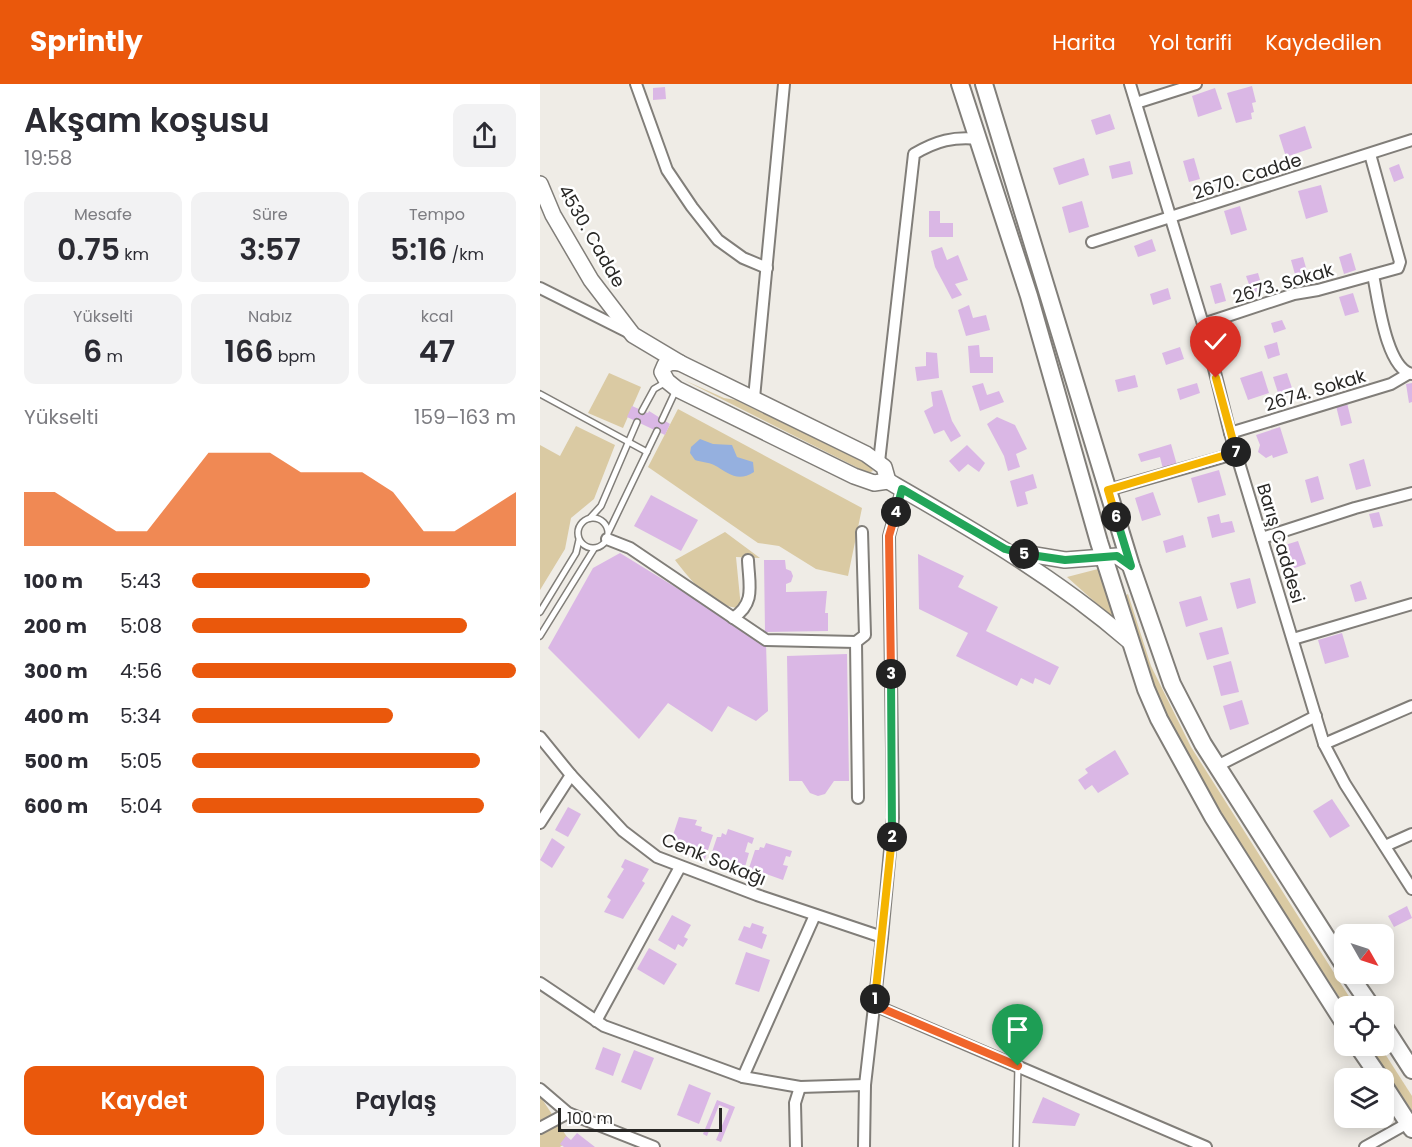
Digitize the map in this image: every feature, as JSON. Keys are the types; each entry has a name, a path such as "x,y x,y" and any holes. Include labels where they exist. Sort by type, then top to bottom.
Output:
{"main road":[{"path":"960,84 1029,296 1129,641 1155,711 1213,817 1334,1007"},
{"path":"984,84 1131,566 1172,684 1217,766 1334,949"},
{"path":"1394,1042 1412,1070"},
{"path":"1394,1101 1410,1126"}],"street":[{"path":"636,84 667,170 692,207 718,240 743,258 767,268"},
{"path":"754,398 784,84"},
{"name":"Barış Caddesi","path":"1130,84 1203,324 1230,433 1324,744 1345,784 1412,889"},
{"path":"1136,103 1196,84"},
{"path":"879,462 914,154 932,143 958,137 979,139"},
{"name":"2670. Cadde","path":"1092,242 1412,140"},
{"name":"2673. Sokak","path":"1203,324 1294,294 1318,291 1398,268 1400,262 1370,154"},
{"name":"4530. Cadde","path":"540,184 553,215 591,280 633,335"},
{"path":"1373,275 1391,352 1410,374"},
{"path":"540,288 633,335 680,363 856,448 879,462 884,468 888,481"},
{"path":"680,363 672,362 665,365 662,372 672,385 854,476 874,483 888,481 1005,549 1063,586 1129,641"},
{"name":"2674. Sokak","path":"1230,433 1391,384 1410,374"},
{"path":"1108,490 1237,453"},
{"path":"864,1147 865,1085 893,818 889,536 902,489"},
{"path":"1262,538 1412,493"},
{"path":"608,535 672,575 766,640 856,642 865,635 862,532"},
{"path":"1005,549 1046,559 1117,556 1131,566"},
{"path":"733,618 750,602 748,560"},
{"path":"1293,639 1412,604"},
{"path":"856,642 858,798"},
{"path":"1324,744 1412,706"},
{"path":"1217,766 1316,716"},
{"name":"Cenk Sokağı","path":"540,737 571,775 623,831 657,856 680,867 882,937"},
{"path":"540,823 571,775"},
{"path":"1385,846 1412,834"},
{"path":"597,1021 680,867"},
{"path":"742,1077 815,915"},
{"path":"540,983 597,1021 742,1077 800,1087 865,1085"},
{"path":"874,1005 1206,1147"},
{"path":"796,1147 795,1103 800,1087"},
{"path":"540,1089 568,1113 654,1147"},
{"path":"540,1128 568,1113"},
{"path":"1365,1147 1410,1126"}],"lane":[{"path":"642,411 654,389 672,385 662,420"},
{"path":"540,394 647,452"},
{"path":"540,612 576,553 580,526 601,506 637,422"},
{"path":"540,636 594,549 603,545 657,431"},
{"path":"590,518 602,521 608,535"},
{"path":"579,540 585,546 594,549"},
{"path":"1016,1147 1018,1066"}],"shaded area":[{"path":"609,373 641,387 623,428 588,413"},
{"path":"684,380 724,398 736,400 869,465 873,471 868,473"},
{"path":"678,409 862,508 848,576 816,569 779,546 758,543 648,467"},
{"path":"576,426 615,445 594,499 571,518 565,549 540,590 540,445 560,456"},
{"path":"725,532 760,558 736,557 741,608 731,607 712,598 688,576 675,560"},
{"path":"1098,569 1114,619 1067,577"},
{"path":"1128,594 1151,666 1191,747 1334,973 1334,984 1341,984 1349,996 1338,996 1236,839 1195,771 1176,736 1154,685 1126,595"},
{"path":"1376,1056 1386,1056 1412,1096 1412,1111 1394,1083 1394,1068 1384,1068"},
{"path":"540,1096 569,1140 560,1147 540,1147"}],"water":[{"path":"700,439 713,444 732,445 737,457 753,462 754,472 738,477 712,464 695,460 690,453 691,447"}],"building":[{"path":"1252,86 1256,102 1252,103 1254,112 1251,113 1252,119 1236,123 1227,93"},
{"path":"665,87 666,99 653,100 653,88"},
{"path":"1215,88 1222,109 1198,117 1192,96"},
{"path":"1110,114 1115,129 1096,135 1091,120"},
{"path":"1305,126 1312,148 1286,157 1279,135"},
{"path":"1084,158 1089,175 1059,185 1053,168"},
{"path":"1194,158 1200,179 1189,182 1183,161"},
{"path":"1130,161 1133,174 1112,179 1109,166"},
{"path":"1399,164 1404,178 1394,182 1389,168"},
{"path":"1321,185 1328,212 1306,219 1298,191"},
{"path":"1082,201 1089,227 1069,233 1062,207"},
{"path":"1240,206 1247,230 1231,235 1224,211"},
{"path":"929,211 940,211 940,223 953,223 953,237 929,237"},
{"path":"1152,239 1156,251 1138,257 1134,246"},
{"path":"942,247 947,260 958,255 968,280 955,284 962,295 952,299 935,267 931,251"},
{"path":"1351,253 1356,270 1344,274 1339,257"},
{"path":"1303,257 1308,275 1296,278 1291,260"},
{"path":"1258,273 1263,290 1252,293 1246,276"},
{"path":"1221,283 1226,301 1215,304 1210,286"},
{"path":"1168,288 1171,299 1153,305 1150,294"},
{"path":"1353,293 1359,312 1345,316 1339,297"},
{"path":"969,305 973,318 986,315 990,330 966,336 958,310"},
{"path":"1282,320 1286,329 1274,333 1271,323"},
{"path":"1277,342 1280,355 1268,359 1264,346"},
{"path":"979,345 980,357 993,357 993,373 970,373 968,346"},
{"path":"1180,347 1184,359 1166,365 1162,353"},
{"path":"926,352 937,353 939,378 917,381 915,367 926,366"},
{"path":"1262,371 1269,393 1248,400 1240,378"},
{"path":"1287,373 1293,391 1279,396 1273,377"},
{"path":"1135,375 1138,387 1118,392 1115,380"},
{"path":"983,383 987,395 999,391 1004,402 980,411 972,386"},
{"path":"1197,383 1200,393 1180,400 1177,389"},
{"path":"1412,383 1412,402 1409,403 1406,384"},
{"path":"942,390 952,421 961,436 951,442 944,430 934,434 924,411 933,406 931,392"},
{"path":"1347,403 1352,423 1341,426 1336,406"},
{"path":"632,406 648,413 649,411 670,424 665,435 627,417"},
{"path":"997,417 1015,425 1027,449 1016,454 1020,467 1008,471 1004,456 987,424"},
{"path":"1280,427 1288,453 1266,458 1258,452 1260,445 1256,435"},
{"path":"1171,444 1177,465 1163,469 1160,457 1141,462 1138,454"},
{"path":"967,445 985,463 979,472 968,464 959,472 949,461"},
{"path":"1364,459 1371,486 1356,490 1349,464"},
{"path":"1219,470 1226,495 1198,503 1191,478"},
{"path":"1033,474 1037,488 1025,492 1028,504 1017,507 1010,481"},
{"path":"1318,476 1324,499 1311,503 1305,480"},
{"path":"1153,492 1161,515 1142,521 1135,498"},
{"path":"651,495 698,520 681,551 634,526"},
{"path":"1379,512 1383,526 1373,528 1369,514"},
{"path":"1219,514 1221,523 1232,521 1235,532 1212,538 1207,517"},
{"path":"1183,535 1186,547 1166,553 1163,541"},
{"path":"1298,541 1306,564 1292,569 1285,545"},
{"path":"620,553 766,643 768,711 756,721 728,706 712,732 668,703 639,739 548,648 593,568"},
{"path":"918,554 964,576 958,587 998,607 986,631 1059,667 1050,685 1035,678 1033,684 1021,678 1017,686 956,656 968,633 919,609"},
{"path":"764,560 785,560 786,569 791,571 793,576 791,582 786,584 786,592 827,591 825,613 828,613 828,631 765,632"},
{"path":"1250,578 1256,603 1237,609 1230,583"},
{"path":"1361,581 1367,599 1355,602 1350,585"},
{"path":"1201,596 1208,620 1186,627 1179,602"},
{"path":"1222,627 1229,654 1207,660 1199,633"},
{"path":"1342,633 1349,657 1325,664 1318,640"},
{"path":"847,654 849,781 834,781 825,794 818,796 810,793 802,781 789,781 787,656"},
{"path":"1231,661 1239,692 1221,696 1213,666"},
{"path":"1242,700 1249,724 1230,730 1223,706"},
{"path":"1115,750 1129,774 1098,793 1092,785 1085,790 1078,780 1088,773 1085,769"},
{"path":"1332,799 1350,826 1330,838 1313,811"},
{"path":"568,807 581,814 568,837 555,830"},
{"path":"679,817 697,820 695,825 702,827 701,831 713,835 705,859 673,849 676,840 672,838"},
{"path":"728,829 754,838 752,844 748,842 745,852 749,853 745,867 711,855 717,837 721,837 722,833 726,835"},
{"path":"552,838 565,847 552,868 540,860"},
{"path":"766,843 792,851 790,857 786,856 783,865 788,866 783,880 749,868 755,850 759,850 760,847 764,848"},
{"path":"625,859 649,869 642,881 645,883 623,919 604,912 611,900 607,897 624,869 621,867"},
{"path":"1407,906 1412,918 1394,927 1388,916"},
{"path":"672,915 691,925 684,937 688,939 683,947 678,944 675,950 658,940"},
{"path":"752,923 764,927 762,933 767,935 762,949 738,940 744,926 750,928"},
{"path":"649,948 677,964 664,985 637,969"},
{"path":"746,952 770,960 759,992 735,984"},
{"path":"603,1047 621,1054 613,1076 595,1069"},
{"path":"634,1050 654,1058 641,1090 621,1082"},
{"path":"689,1084 711,1093 699,1124 677,1115"},
{"path":"1043,1097 1080,1114 1075,1126 1032,1123"},
{"path":"717,1100 735,1107 721,1142 716,1140 729,1109 719,1105 707,1136 703,1134"},
{"path":"577,1133 595,1147 564,1147 560,1144 566,1136 571,1140"}],"route":[{"path":"1018,1066 874,1005 893,818 889,536 902,489 1005,549 1046,559 1065,560 1117,556 1131,566 1108,490 1237,453 1216,378"}]}
